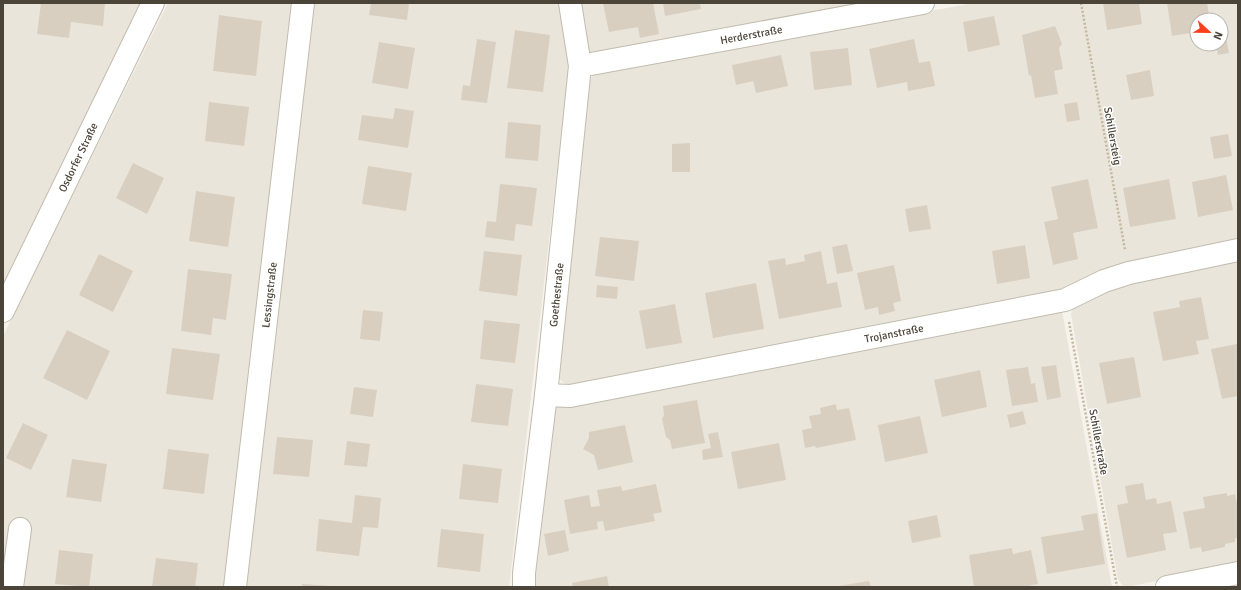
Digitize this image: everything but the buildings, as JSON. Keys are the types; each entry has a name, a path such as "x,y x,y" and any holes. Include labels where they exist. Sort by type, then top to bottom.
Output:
{"street":[{"name":"Osdorfer Straße","path":"3,311 153,3"},
{"name":"Lessingstraße","path":"235,587 303,3"},
{"name":"Goethestraße","path":"524,587 524,573 546,395 580,66 570,3"},
{"name":"Herderstraße","path":"580,66 923,3"},
{"name":"Trojanstraße","path":"546,395 570,396 1065,300 1104,281 1128,272 1238,250"},
{"path":"12,587 20,529"},
{"path":"1167,587 1238,573"}],"path":[{"name":"Schillersteig","path":"1081,3 1128,272"},
{"name":"Schillerstraße","path":"1065,300 1117,587"}],"shaded area":[{"path":"3,3 145,3 3,289"},
{"path":"168,3 293,3 224,587 3,587 3,336"},
{"path":"311,3 559,3 569,67 509,587 241,587"},
{"path":"580,3 874,3 589,53"},
{"path":"975,3 1238,3 1238,241 1063,294 571,388 560,380 556,372 554,358 590,81 592,76 598,70"},
{"path":"1238,255 1238,565 1127,587 1123,586 1118,579 1071,314 1073,307 1132,277"},
{"path":"1061,311 1112,587 530,587 549,411 556,406"}]}
